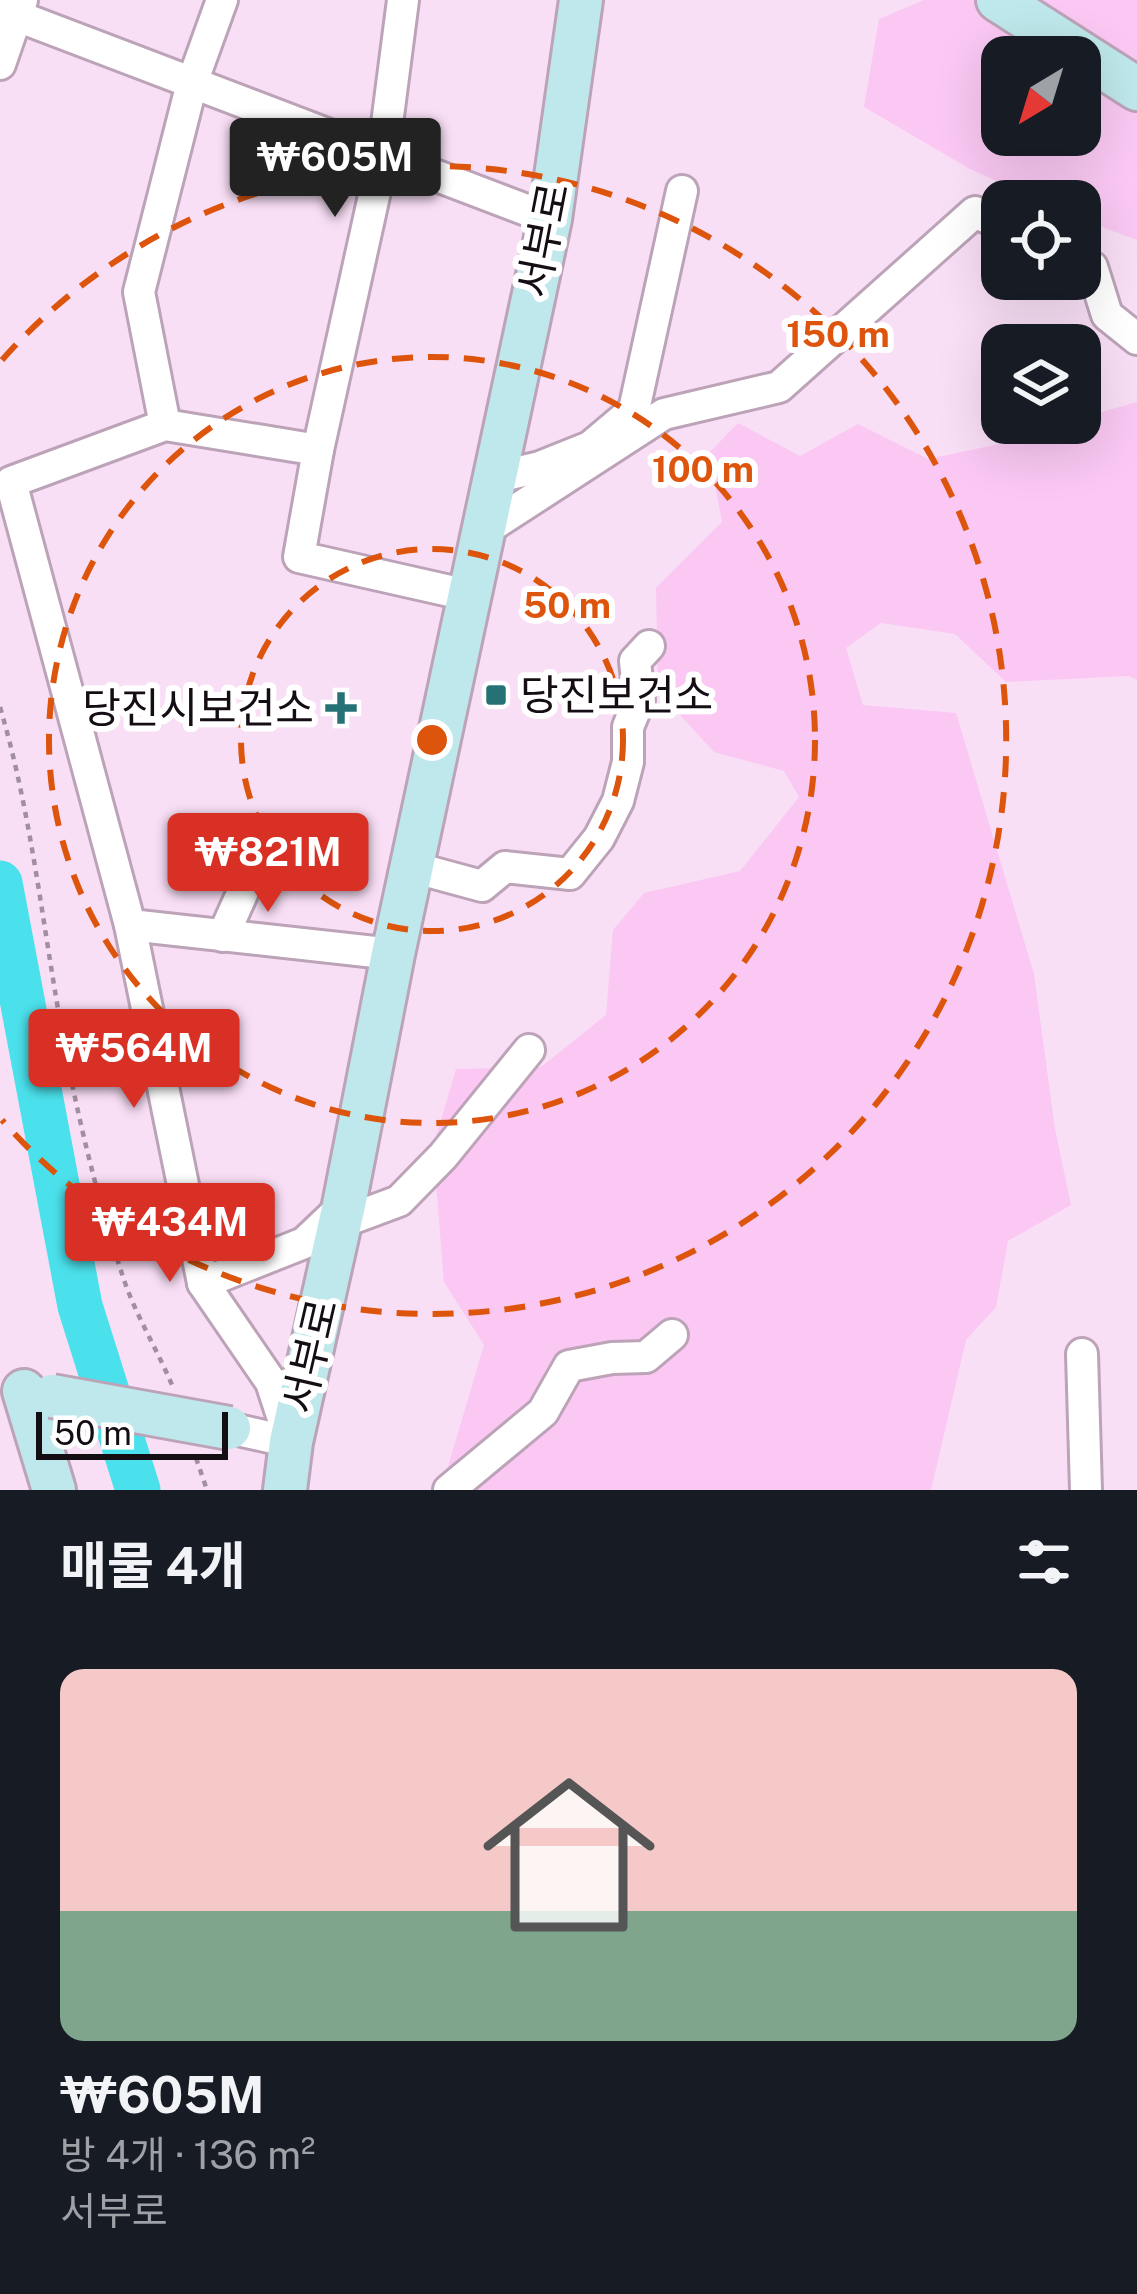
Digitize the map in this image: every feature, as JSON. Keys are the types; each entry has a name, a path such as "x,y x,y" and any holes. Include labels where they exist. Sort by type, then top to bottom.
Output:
{"main road":[{"name":"서부로","path":"285,1490 291,1442 550,220 581,0"},
{"path":"998,0 1137,89"},
{"path":"25,1390 212,1439"},
{"path":"25,1390 54,1490"}],"street":[{"path":"164,425 139,292 192,83 222,0"},
{"path":"403,0 383,155 299,557 472,596"},
{"path":"0,64 13,6 192,83 550,220"},
{"path":"493,478 540,467 590,447 634,410 682,190"},
{"path":"482,532 664,414 779,387 975,212 981,215"},
{"path":"1101,296 1107,315 1137,339"},
{"path":"212,1439 291,1442 271,1382 203,1283 130,926 6,469 164,425 318,450"},
{"path":"412,867 482,886 506,867 570,874 599,838 618,801 628,762 628,727 639,700 635,661 649,646"},
{"path":"223,936 254,867"},
{"path":"130,926 393,954"},
{"path":"203,1283 304,1244 342,1214 399,1201 443,1156 529,1050"},
{"path":"449,1490 543,1412 569,1366 646,1357 672,1335"},
{"path":"1082,1354 1086,1490"}],"path":[{"path":"0,707 18,769 65,1048 91,1159 124,1281 174,1389"},
{"path":"207,1490 212,1439"}],"shaded area":[{"path":"924,0 1137,0 1137,240 1101,227 1101,180 994,180 864,107 879,19"},
{"path":"1137,402 1137,680 1129,676 1006,682 955,634 881,623 846,648 863,705 956,713 1034,974 1055,1129 1071,1205 1008,1241 996,1307 966,1340 931,1490 441,1490 484,1345 444,1282 433,1147 456,1069 541,1067 606,1015 613,930 644,893 740,871 799,797 784,771 714,752 658,691 656,588 722,522 709,453 738,423 800,456 858,424 928,459 999,444 1101,444 1101,412"}],"waterway":[{"path":"0,883 80,1306 138,1490"}],"place":[{"name":"당진보건소","path":"496,695"},
{"name":"당진시보건소","path":"341,708"}]}
